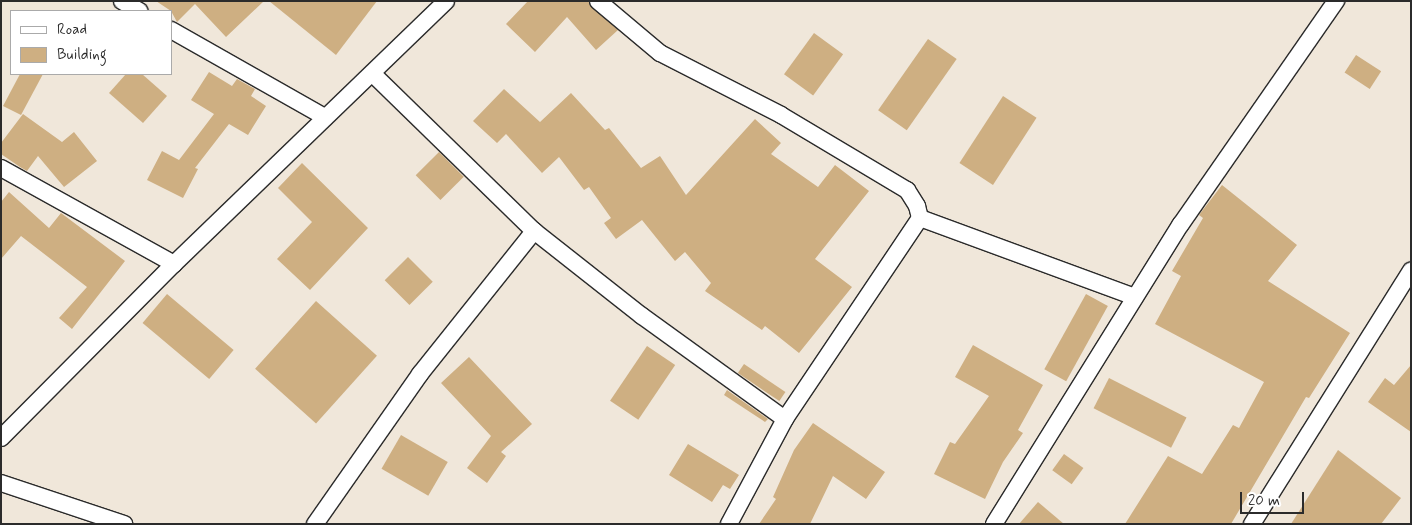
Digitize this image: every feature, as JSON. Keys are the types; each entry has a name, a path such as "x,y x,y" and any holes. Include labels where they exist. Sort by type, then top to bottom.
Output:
{"street":[{"path":"122,1 137,10"},
{"path":"1,438 174,264 325,117 374,75 446,1"},
{"path":"598,1 660,53 781,115 907,190 920,218 1136,297"},
{"path":"994,524 1181,224 1336,1"},
{"path":"172,31 325,117"},
{"path":"374,75 534,231 642,316 785,418"},
{"path":"1,168 174,264"},
{"path":"729,524 785,418 920,218"},
{"path":"315,524 420,374 534,231"},
{"path":"1252,524 1411,271"},
{"path":"1,483 124,524"}],"building":[{"path":"156,1 264,1 226,37 195,4 177,22 172,10"},
{"path":"269,1 377,1 336,55"},
{"path":"528,1 588,1 618,30 596,50 567,17 535,52 506,24"},
{"path":"814,33 843,54 813,95 784,74"},
{"path":"928,39 957,59 907,130 878,110"},
{"path":"1356,55 1381,71 1370,89 1345,73"},
{"path":"209,72 232,86 237,79 255,89 251,96 266,106 248,135 229,124 195,168 198,169 183,198 147,180 162,151 179,160 214,114 191,100"},
{"path":"19,75 42,75 21,115 3,106"},
{"path":"125,75 143,75 167,96 143,123 109,93"},
{"path":"504,89 540,122 571,93 605,130 609,128 641,168 660,156 686,195 755,119 781,143 771,154 818,187 835,165 869,191 815,259 852,287 799,353 765,326 762,330 705,291 711,283 685,252 675,261 642,220 616,239 604,223 611,218 589,187 584,190 559,157 542,173 506,134 497,143 473,121"},
{"path":"1003,96 1037,118 993,185 959,163"},
{"path":"23,114 62,142 74,132 97,161 64,187 38,156 27,171 20,167 1,154 1,143"},
{"path":"439,152 464,177 440,200 416,175"},
{"path":"302,163 368,228 310,290 277,259 312,222 278,188"},
{"path":"1222,185 1297,245 1268,281 1350,333 1309,398 1306,397 1231,524 1125,524 1168,456 1202,474 1233,425 1239,428 1264,382 1155,324 1181,276 1172,271 1203,218 1199,215"},
{"path":"9,192 49,228 61,213 125,261 72,329 59,318 87,287 21,236 1,259 1,202"},
{"path":"408,257 433,282 409,305 385,280"},
{"path":"167,294 234,350 209,379 143,323"},
{"path":"1086,294 1108,306 1066,381 1044,369"},
{"path":"316,301 377,356 316,423 255,369"},
{"path":"973,345 1043,385 1018,430 1023,433 1003,462 985,499 934,474 950,442 955,444 989,396 955,377"},
{"path":"647,346 675,365 638,420 610,401"},
{"path":"469,357 532,424 501,452 506,456 487,483 467,468 491,436 441,383"},
{"path":"744,364 785,392 779,401 738,373"},
{"path":"1411,365 1411,432 1368,402 1385,378 1394,385"},
{"path":"1109,378 1187,417 1171,448 1094,408"},
{"path":"727,390 768,419 765,422 724,395"},
{"path":"813,423 885,472 866,499 833,476 810,524 759,524 776,499 773,497 794,450"},
{"path":"401,435 448,462 428,496 382,469"},
{"path":"688,444 739,475 730,489 723,485 712,502 669,475"},
{"path":"1338,450 1401,498 1381,524 1291,524"},
{"path":"1064,454 1083,468 1072,484 1052,470"},
{"path":"1038,502 1064,524 1019,524"}]}
